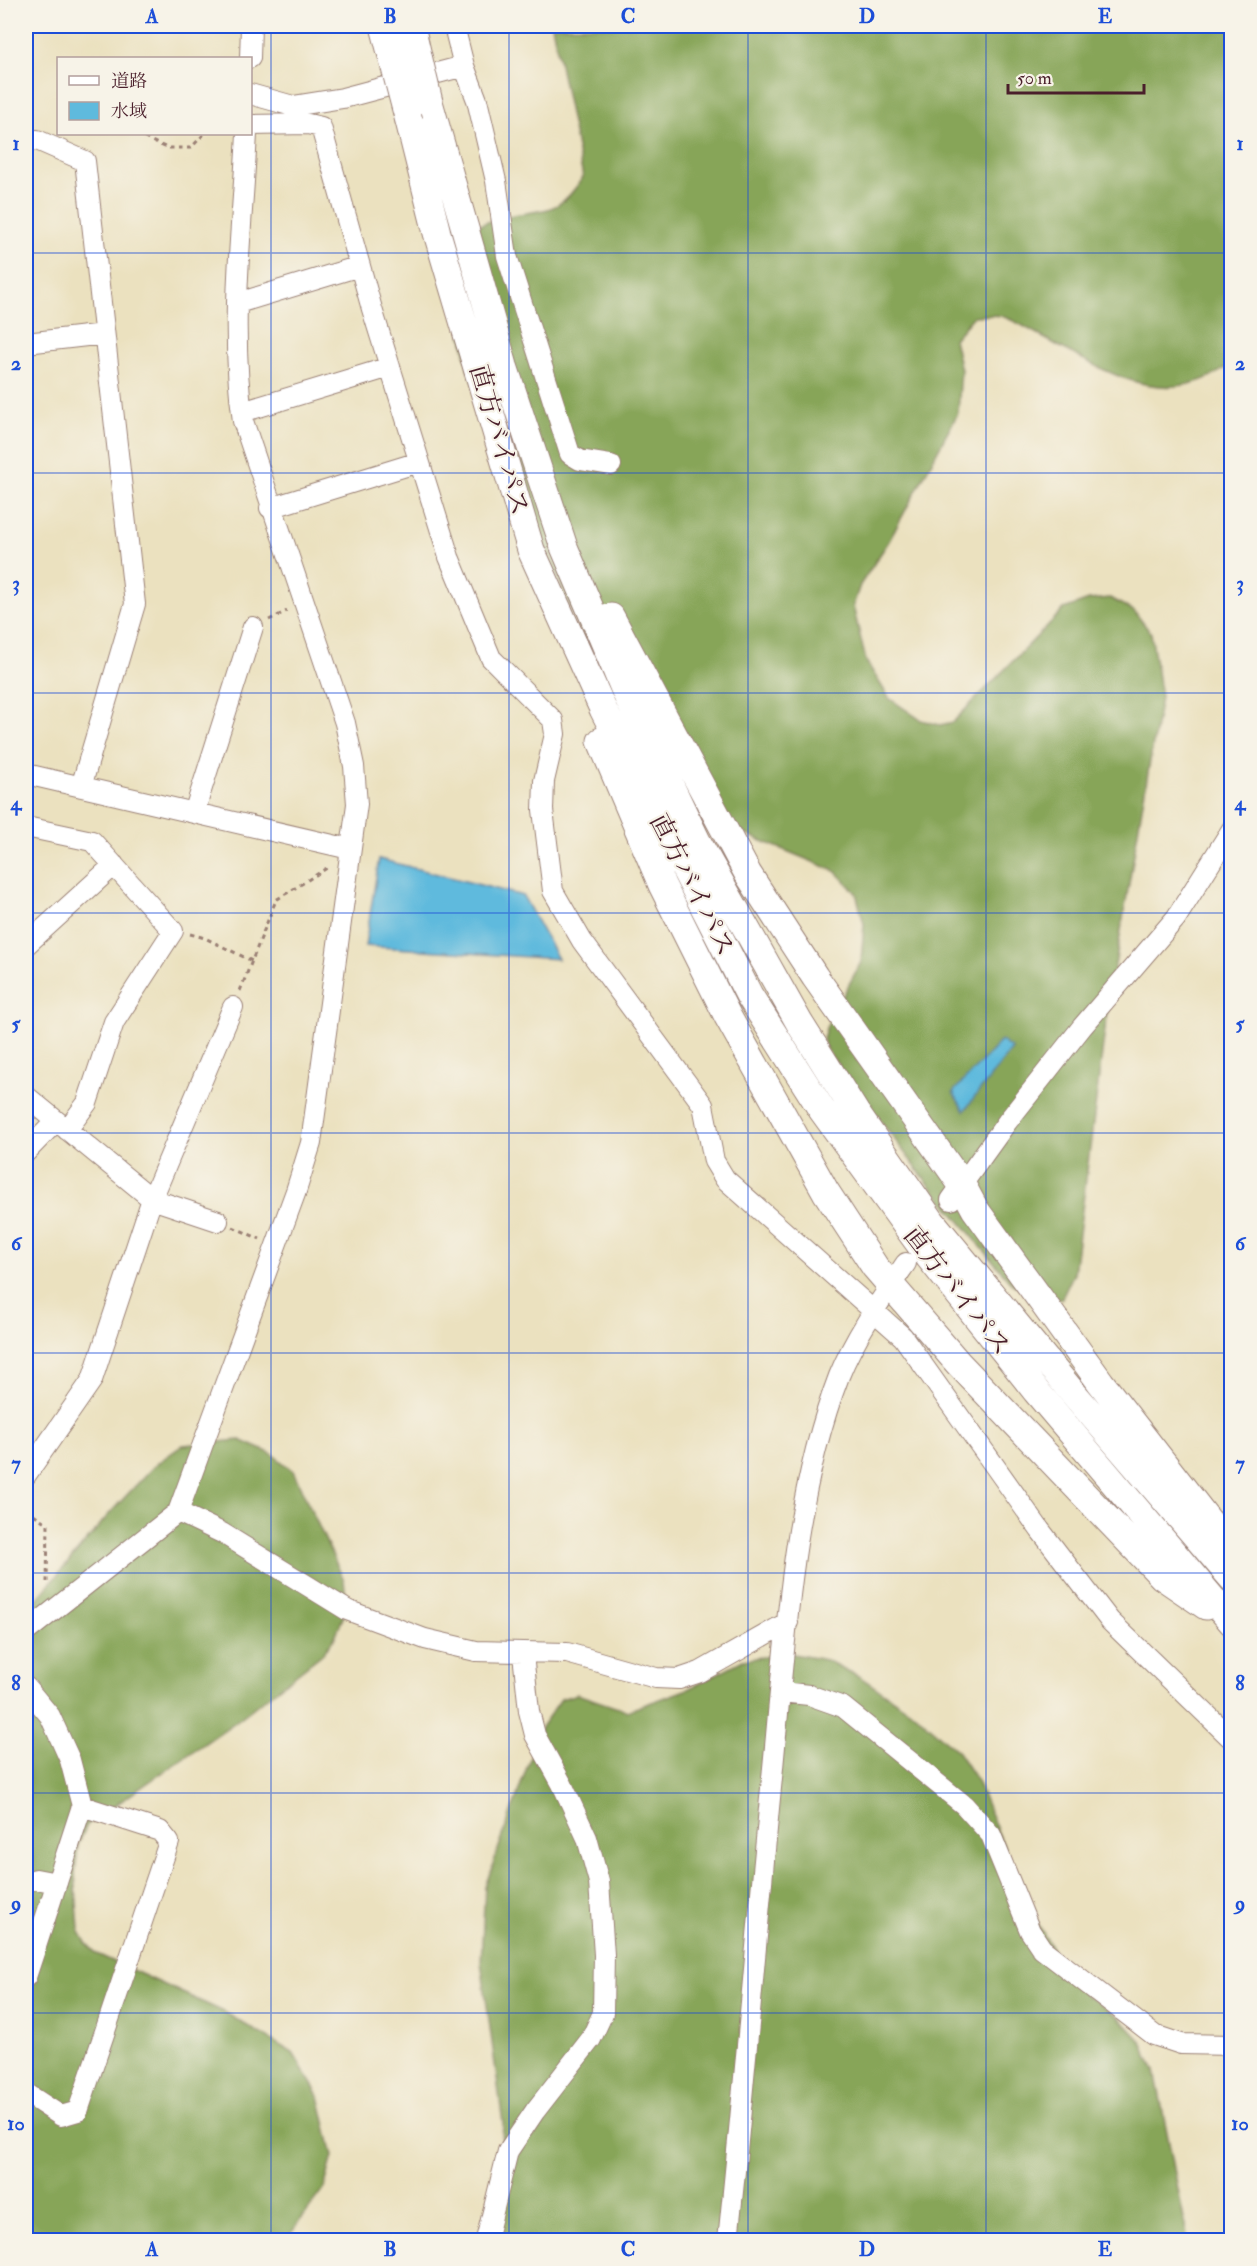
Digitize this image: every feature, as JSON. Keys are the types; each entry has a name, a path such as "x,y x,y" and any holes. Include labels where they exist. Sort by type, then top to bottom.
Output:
{"highway":[{"name":"直方バイパス","path":"384,26 437,233 531,550 603,710 749,995 822,1110 929,1257 1036,1391 1232,1622"},
{"name":"直方バイパス","path":"411,26 429,102 504,366 564,547 628,698 697,841 800,1024 856,1113 932,1222 1068,1387 1232,1578"},
{"path":"564,547 597,592 748,874 956,1193 975,1209 1101,1383 1217,1532 1232,1560"},
{"path":"531,550 545,611 662,885 728,1017 826,1192 889,1287 958,1363 1162,1576 1232,1622"}],"street":[{"path":"250,57 251,26"},
{"path":"454,26 464,66 477,100 496,181 507,256 570,454 580,460 611,465"},
{"path":"252,95 293,106 343,98 464,66"},
{"path":"252,125 308,124 321,127 390,367 449,557 491,657 553,720 555,734 544,781 543,810 553,891 582,940 703,1105 714,1161 725,1179 903,1337 1040,1530 1110,1621 1232,1739"},
{"path":"26,1632 178,1512 276,1246 310,1143 357,804 354,766 345,723 270,508 242,412 236,344 247,135"},
{"path":"26,141 37,140 85,161 135,604 81,787"},
{"path":"238,303 360,266"},
{"path":"26,343 104,334"},
{"path":"242,412 390,367"},
{"path":"270,508 419,462"},
{"path":"194,813 254,627"},
{"path":"26,774 350,849"},
{"path":"26,827 92,841 173,931 114,1022 87,1103 62,1126 26,1152"},
{"path":"956,1193 1007,1122 1082,1027 1176,918 1232,829"},
{"path":"26,945 114,865"},
{"path":"26,1475 92,1380 152,1199 233,1007"},
{"path":"26,1096 152,1199 218,1221"},
{"path":"728,2241 788,1622 804,1500 815,1445 840,1373 874,1310 906,1263"},
{"path":"178,1512 222,1533 347,1610 425,1639 476,1651 523,1654 567,1653 656,1678 679,1678 700,1672 788,1622"},
{"path":"486,2241 508,2151 535,2111 591,2039 603,2013 604,1954 599,1882 587,1838 562,1784 535,1735 529,1711 523,1654"},
{"path":"26,1687 50,1716 70,1760 81,1806 26,1977"},
{"path":"781,1692 809,1695 843,1707 964,1805 991,1835 1030,1931 1042,1949 1154,2035 1181,2044 1232,2045"},
{"path":"26,2093 61,2116 78,2111 169,1842 160,1831 81,1806"},
{"path":"26,1882 36,1879 57,1883"}],"path":[{"path":"138,135 166,148 191,148 203,135"},
{"path":"254,627 303,604"},
{"path":"233,1007 276,900 333,865"},
{"path":"173,931 206,938 252,961"},
{"path":"218,1221 276,1246"},
{"path":"26,1509 48,1524 47,1582"}],"green space":[{"path":"552,26 1231,26 1231,364 1206,379 1182,386 1159,386 1135,382 1088,362 1006,318 995,315 974,316 954,339 961,370 958,413 889,541 860,585 853,606 866,661 889,698 921,720 940,725 953,722 1064,609 1089,600 1110,598 1134,611 1151,633 1161,697 1108,1006 1074,1273 1062,1298 1053,1301 1012,1284 927,1182 825,1048 823,1038 827,1025 861,962 864,924 856,893 835,871 745,834 713,824 689,810 617,716 468,370 445,240 494,220 556,206 565,200 583,177"},
{"path":"240,1440 272,1454 293,1471 344,1580 347,1608 334,1639 321,1655 234,1723 87,1825 78,1845 75,1874 79,1930 87,1944 97,1954 224,2012 293,2053 319,2096 333,2156 324,2189 286,2240 26,2240 26,1612 110,1513 156,1464 183,1445"},
{"path":"788,1653 826,1660 860,1677 918,1716 958,1752 977,1781 1029,1908 1060,1962 1087,1996 1118,2016 1142,2042 1155,2071 1188,2240 497,2240 503,2123 481,1962 485,1887 541,1727 561,1699 577,1694 627,1711 688,1689 743,1660"}],"water":[{"path":"379,859 523,896 558,959 365,946"},
{"path":"1001,1041 1012,1049 964,1111 953,1092"}]}
